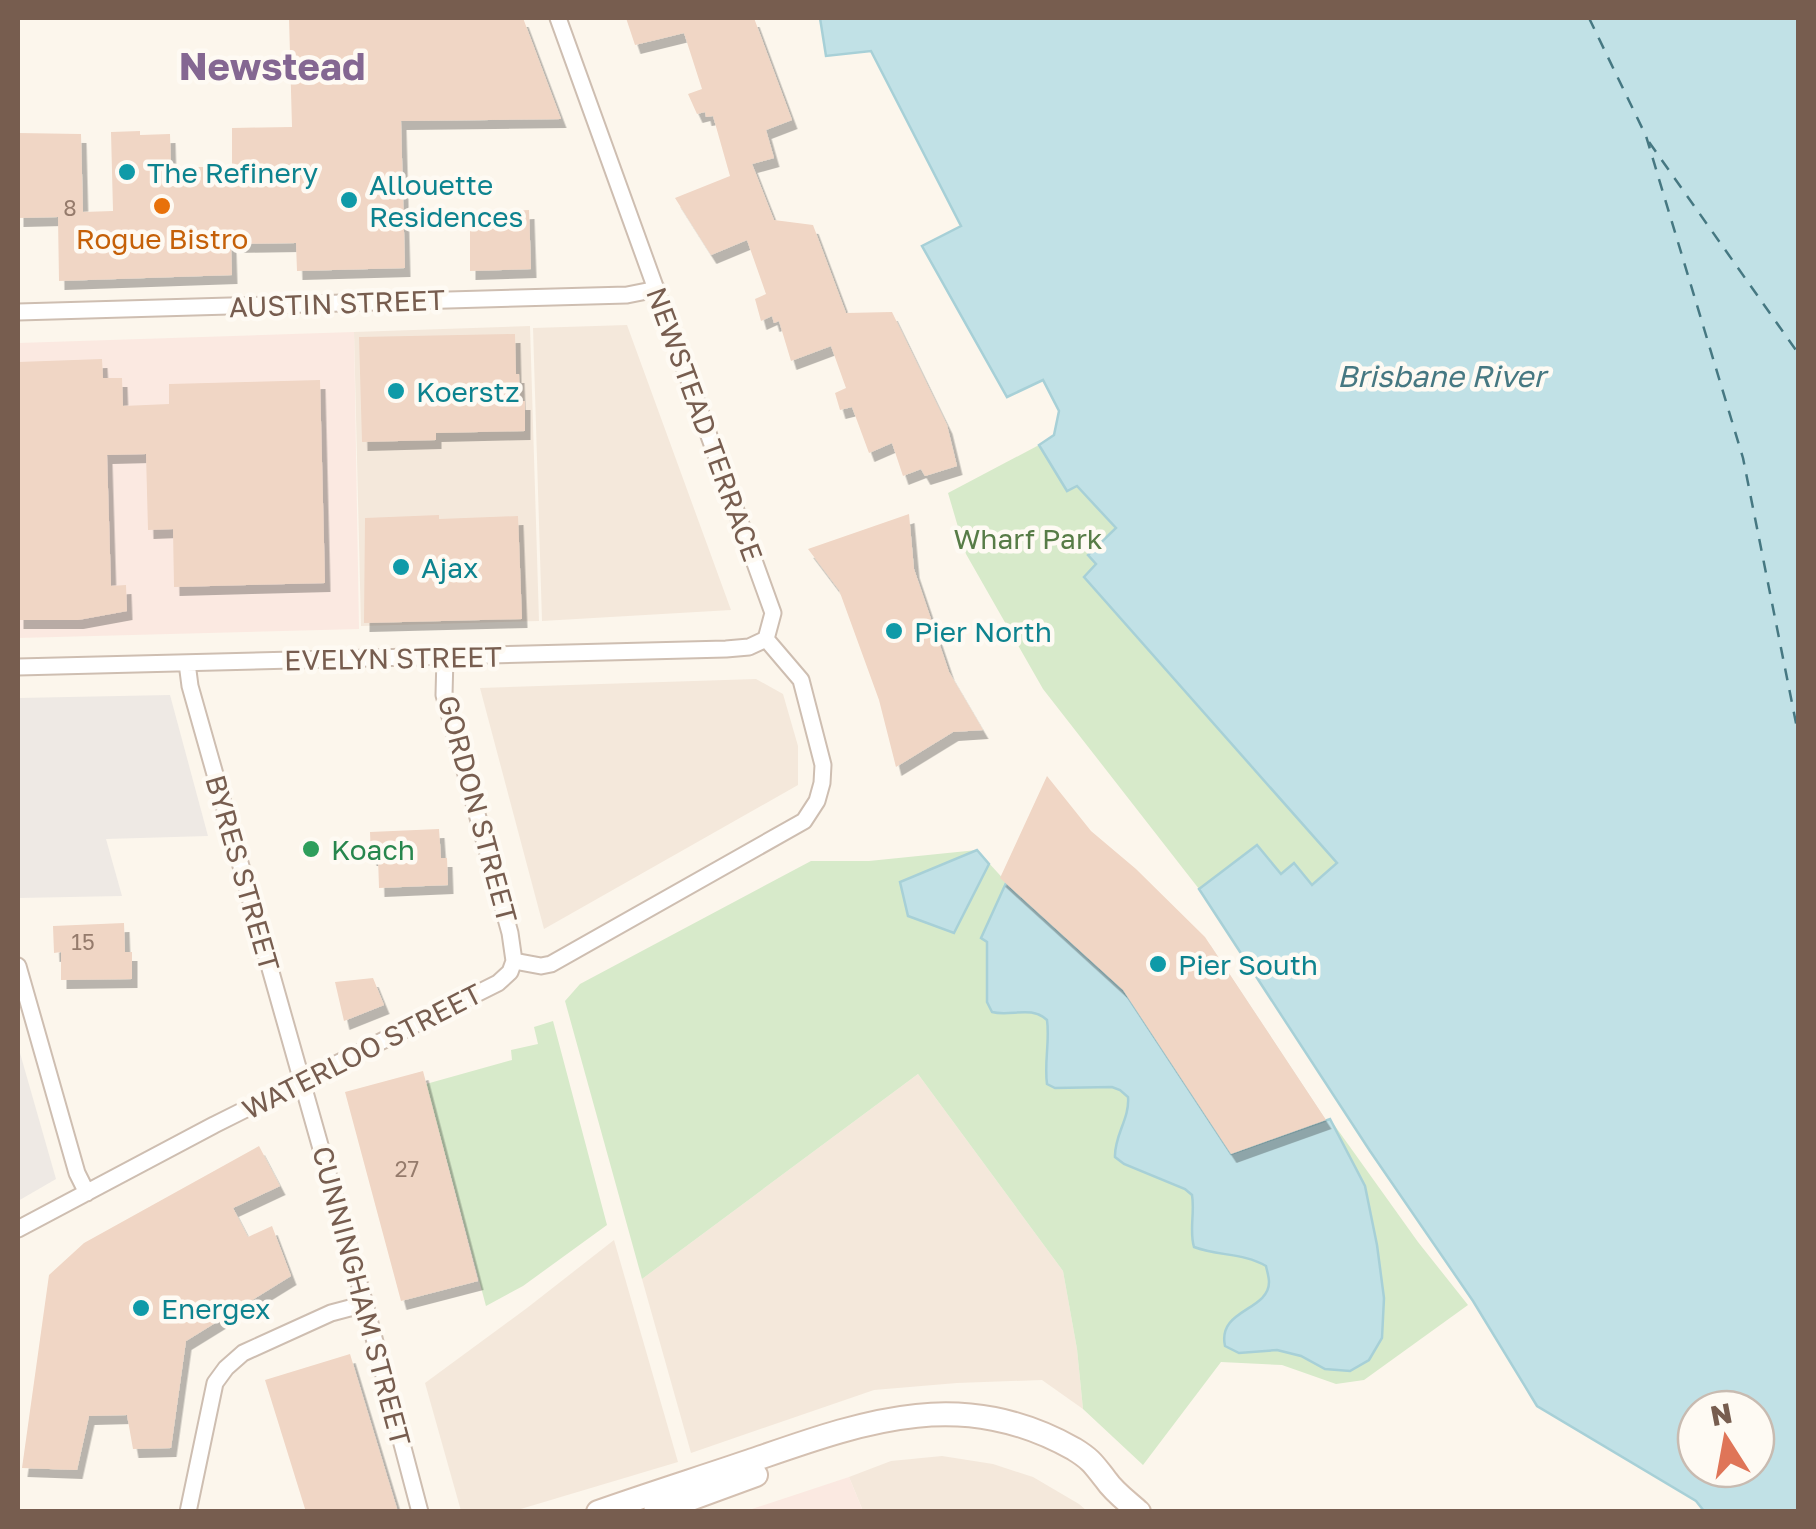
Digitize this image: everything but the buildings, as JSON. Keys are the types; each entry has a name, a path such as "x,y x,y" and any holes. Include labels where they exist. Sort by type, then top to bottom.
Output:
{"street":[{"name":"NEWSTEAD TERRACE","path":"558,18 773,613 766,639"},
{"name":"AUSTIN STREET","path":"18,312 627,295 656,289"},
{"name":"EVELYN STREET","path":"18,667 726,649 749,648 766,639"},
{"path":"514,961 551,964 804,821 817,801 823,765 802,680 766,639"},
{"name":"GORDON STREET","path":"445,656 444,695 510,934 514,961"},
{"name":"BYRES STREET","path":"186,663 303,1082"},
{"name":"WATERLOO STREET","path":"18,1229 214,1125 498,983 510,972 514,961"},
{"path":"18,966 76,1172 87,1193"},
{"name":"CUNNINGHAM STREET","path":"303,1082 420,1512"},
{"path":"188,1512 215,1382 226,1368 261,1345 331,1313 365,1304"},
{"path":"598,1512 846,1430 889,1418 926,1414 970,1415 1043,1434 1096,1464 1106,1482"},
{"path":"655,1512 834,1446 908,1429 980,1431 1018,1440 1106,1482 1139,1512"}],"shaded area":[{"path":"627,325 731,610 542,621 533,328"},
{"path":"530,326 539,621 361,626 354,332"},
{"path":"354,332 359,629 18,638 18,343"},
{"path":"756,679 783,694 798,746 798,785 544,929 480,688"},
{"path":"170,695 208,836 106,839 122,896 18,898 18,698"},
{"path":"18,1046 56,1179 18,1201"},
{"path":"918,1074 1063,1271 1083,1409 1042,1380 874,1390 691,1453 642,1279"},
{"path":"614,1240 678,1462 514,1511 461,1511 425,1383"},
{"path":"942,1456 993,1464 1033,1477 1087,1511 863,1511 849,1477 891,1461"},
{"path":"849,1477 863,1511 746,1511"}],"green space":[{"name":"Wharf Park","path":"1039,445 1067,491 1076,485 1116,529 1089,555 1097,564 1084,577 1337,863 1312,885 1281,874 1256,845 1199,889 1043,689 966,554 948,493"},
{"path":"977,850 1008,884 1123,990 1231,1154 1330,1119 1468,1305 1364,1380 1336,1384 1282,1365 1221,1362 1143,1465 1083,1409 1063,1271 918,1074 642,1279 565,1001 580,984 811,861 869,861"},
{"path":"553,1021 607,1225 523,1286 486,1306 426,1084 512,1060 511,1050 538,1044 534,1027"}],"water":[{"name":"Brisbane River","path":"820,18 1798,18 1798,1511 1704,1511 1696,1501 1537,1406 1473,1301 1199,889 1257,845 1281,874 1294,863 1312,885 1337,863 1084,577 1096,564 1088,555 1116,528 1077,486 1067,491 1039,445 1054,435 1059,411 1043,380 1007,397 922,246 961,226 871,51 826,56"},
{"path":"977,850 989,864 954,933 908,916 900,882"},
{"path":"1006,883 1123,990 1231,1154 1330,1119 1365,1186 1377,1245 1384,1298 1382,1338 1369,1360 1350,1371 1325,1369 1301,1356 1277,1350 1239,1353 1225,1346 1228,1324 1267,1292 1266,1266 1194,1247 1192,1195 1115,1157 1128,1097 1112,1087 1055,1088 1047,1084 1047,1020 1028,1012 992,1012 987,1002 987,942 981,938"}],"ferry route":[{"path":"1589,18 1646,136 1743,458 1798,733"},
{"path":"1649,142 1798,353"}],"place":[{"name":"The Refinery","path":"127,172"},
{"name":"Allouette Residences","path":"349,200"},
{"name":"Rogue Bistro","path":"162,206"},
{"name":"Koerstz","path":"396,391"},
{"name":"Ajax","path":"401,567"},
{"name":"Pier North","path":"894,631"},
{"name":"Koach","path":"311,849"},
{"name":"Pier South","path":"1158,964"},
{"name":"Energex","path":"141,1308"}],"district":[{"name":"Newstead","path":"272,65"}]}
